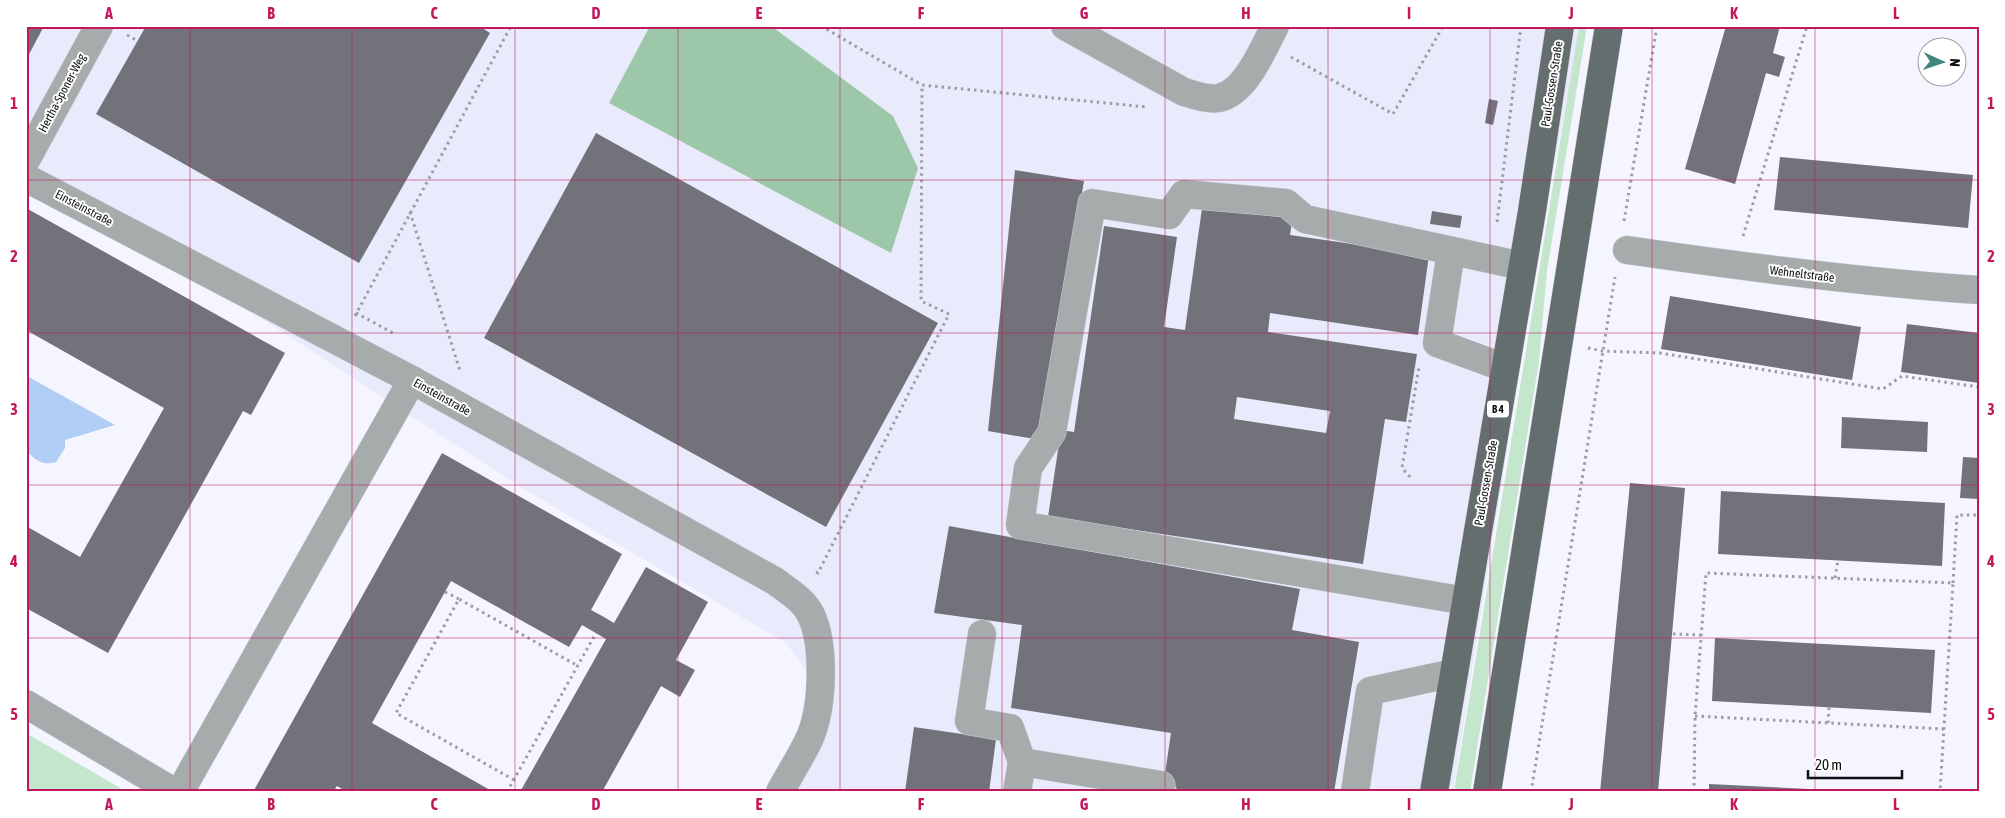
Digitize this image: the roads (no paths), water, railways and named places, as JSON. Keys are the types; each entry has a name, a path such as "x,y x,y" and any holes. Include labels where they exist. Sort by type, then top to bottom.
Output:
{"main road":[{"name":"Paul-Gossen-Straße","path":"1434,792 1560,26"},
{"path":"1487,792 1609,26"}],"street":[{"name":"Hertha-Sponer-Weg","path":"26,160 99,26"},
{"path":"1065,26 1184,92 1202,97 1218,98 1241,86 1271,33"},
{"name":"Einsteinstraße","path":"26,178 412,380 775,581 799,599 810,614 817,632 820,689 811,734 780,792"},
{"path":"1466,601 1020,525 1028,468 1052,432 1092,203 1169,216 1184,194 1286,203 1305,218 1522,266"},
{"name":"Wehneltstraße","path":"1625,239 1734,266 1892,284 1979,290"},
{"path":"1451,251 1437,343 1505,368"},
{"path":"180,792 412,380"},
{"path":"982,634 969,721 1010,728 1022,762 1017,792"},
{"path":"1355,792 1370,691 1454,674"},
{"path":"26,704 174,792"},
{"path":"1022,762 1161,785 1160,792"}],"water":[{"path":"27,376 115,425 65,440 65,448 56,462 46,463 39,461 26,451"}]}
